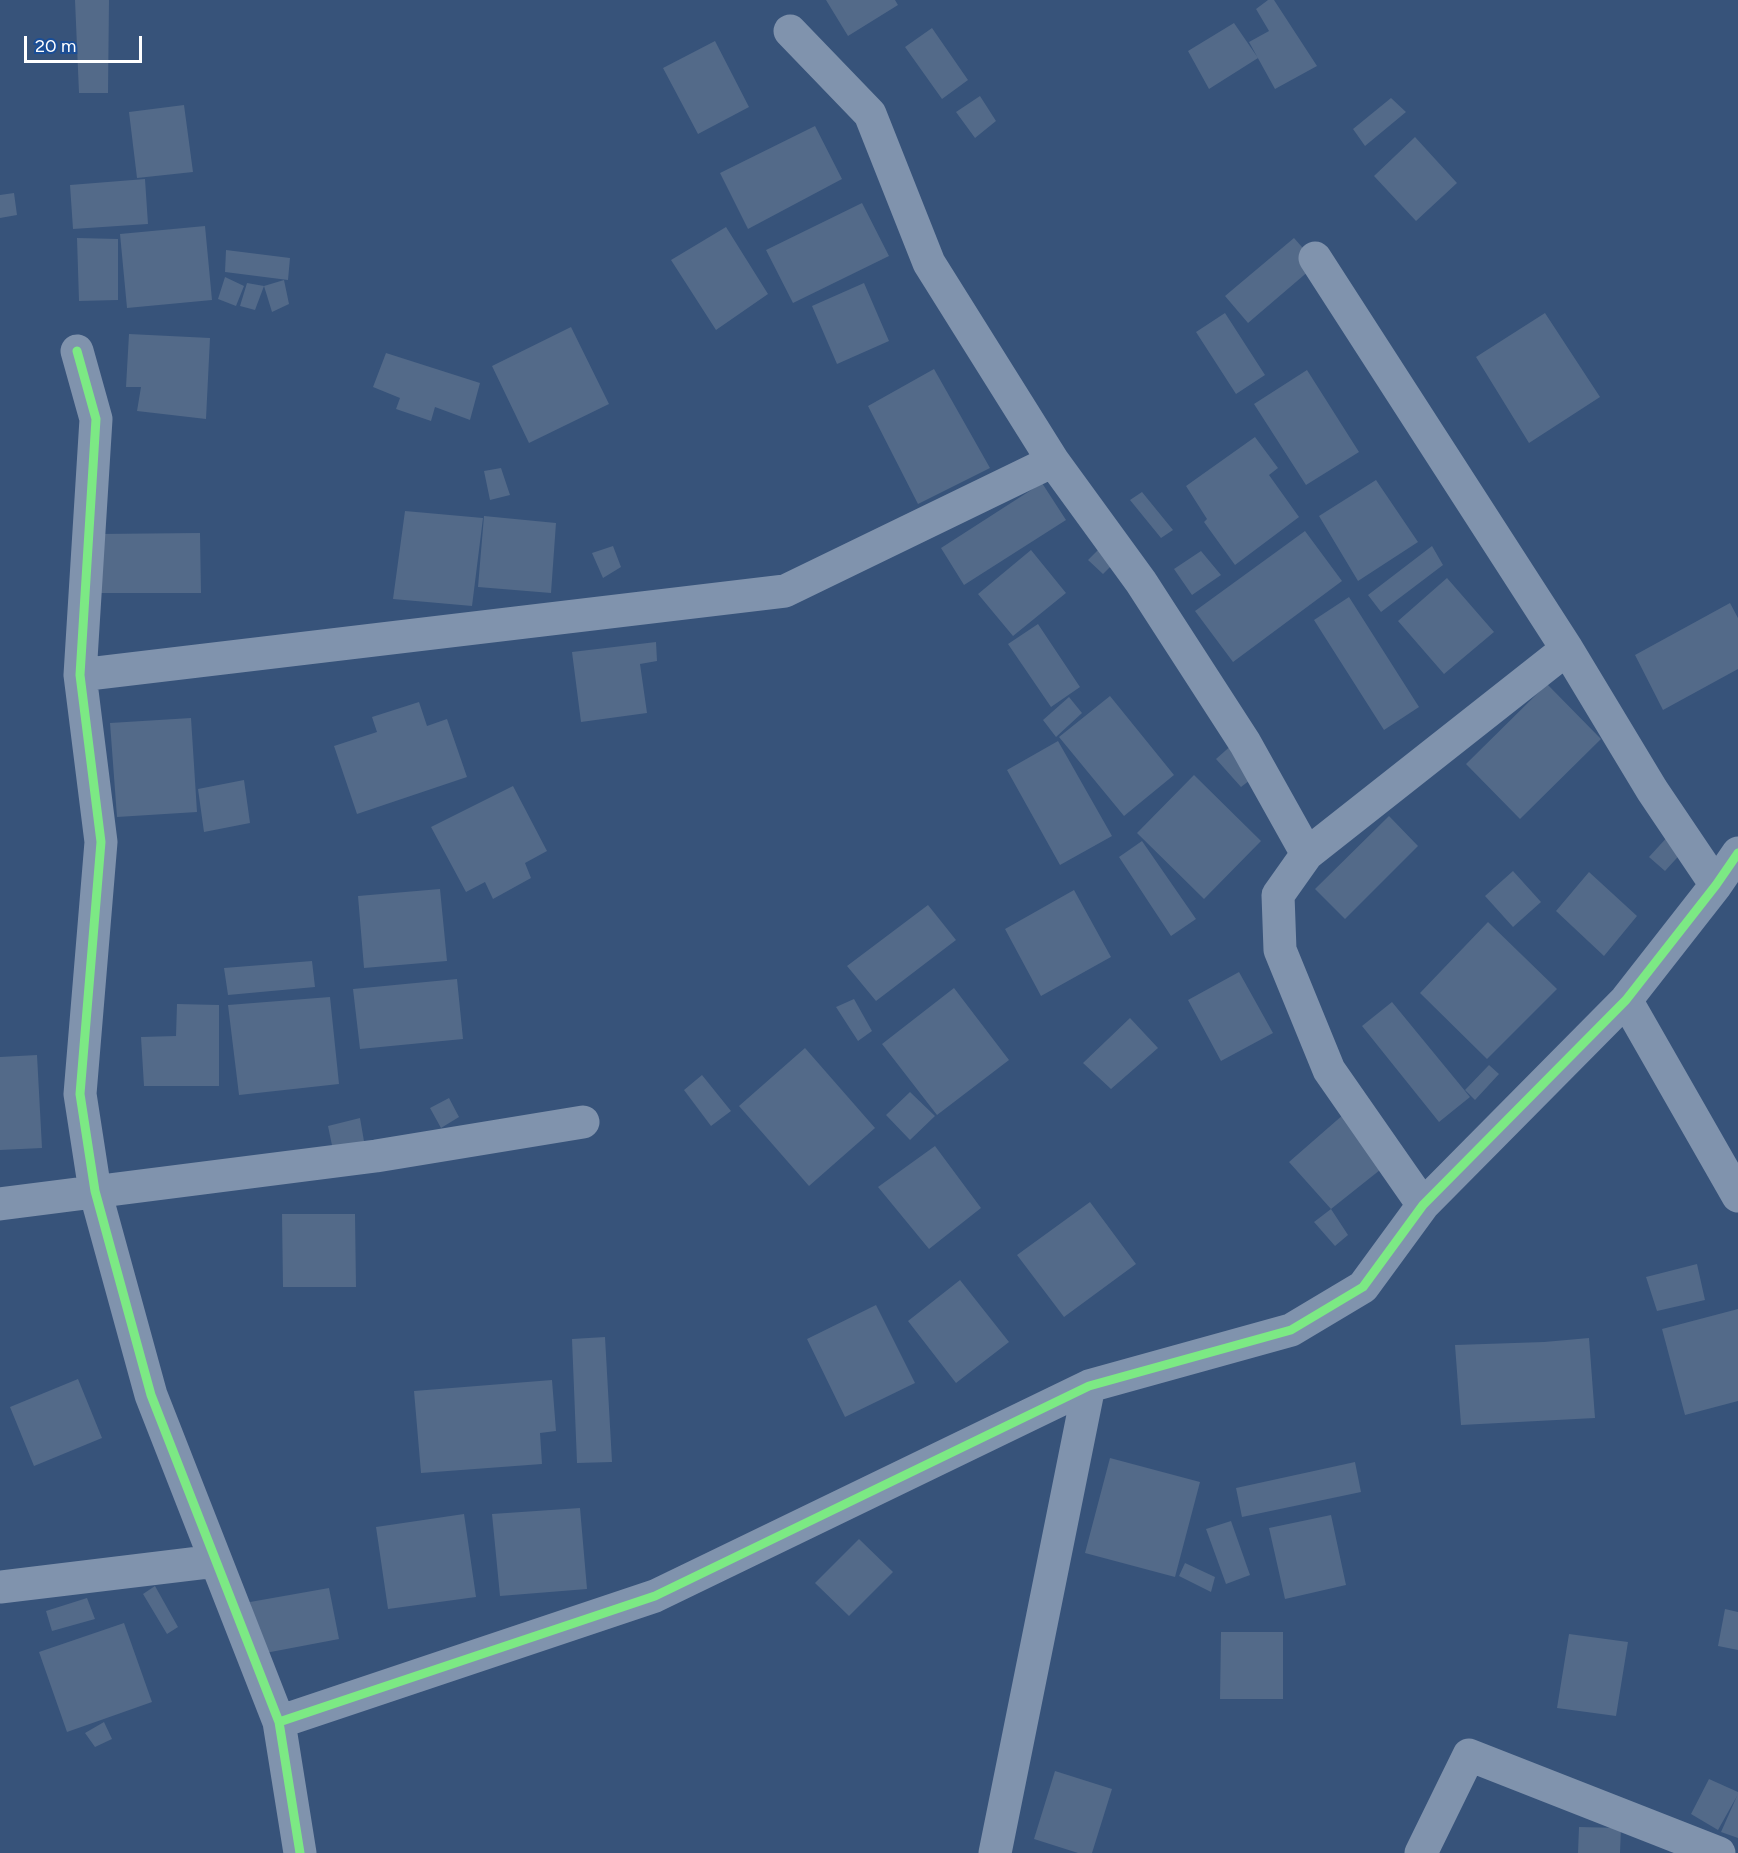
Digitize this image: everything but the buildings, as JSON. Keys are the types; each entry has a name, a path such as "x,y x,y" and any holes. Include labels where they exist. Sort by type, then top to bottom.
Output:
{"street":[{"path":"790,31 870,114 929,263 1053,461 1141,582 1239,733 1307,854"},
{"path":"1316,258 1567,649 1652,790 1716,885"},
{"path":"77,351 96,419 80,675 101,842 80,1094 95,1191 151,1395 279,1722 300,1853"},
{"path":"80,675 785,591 1053,461"},
{"path":"1423,1205 1329,1070 1280,950 1278,895 1307,854 1567,649"},
{"path":"279,1722 655,1596 1089,1386 1291,1330 1363,1287 1423,1205 1626,1000 1716,885 1738,853"},
{"path":"1626,1000 1738,1196"},
{"path":"0,1203 376,1156 583,1122"},
{"path":"995,1853 1089,1386"},
{"path":"0,1587 216,1561"},
{"path":"1421,1853 1469,1755 1719,1853"}],"cycle path":[{"path":"77,351 96,419 80,675 101,842 80,1094 95,1191 151,1395 279,1722 300,1853"},
{"path":"279,1722 655,1596 1089,1386 1291,1330 1363,1287 1423,1205 1626,1000 1716,885 1738,853"}]}
